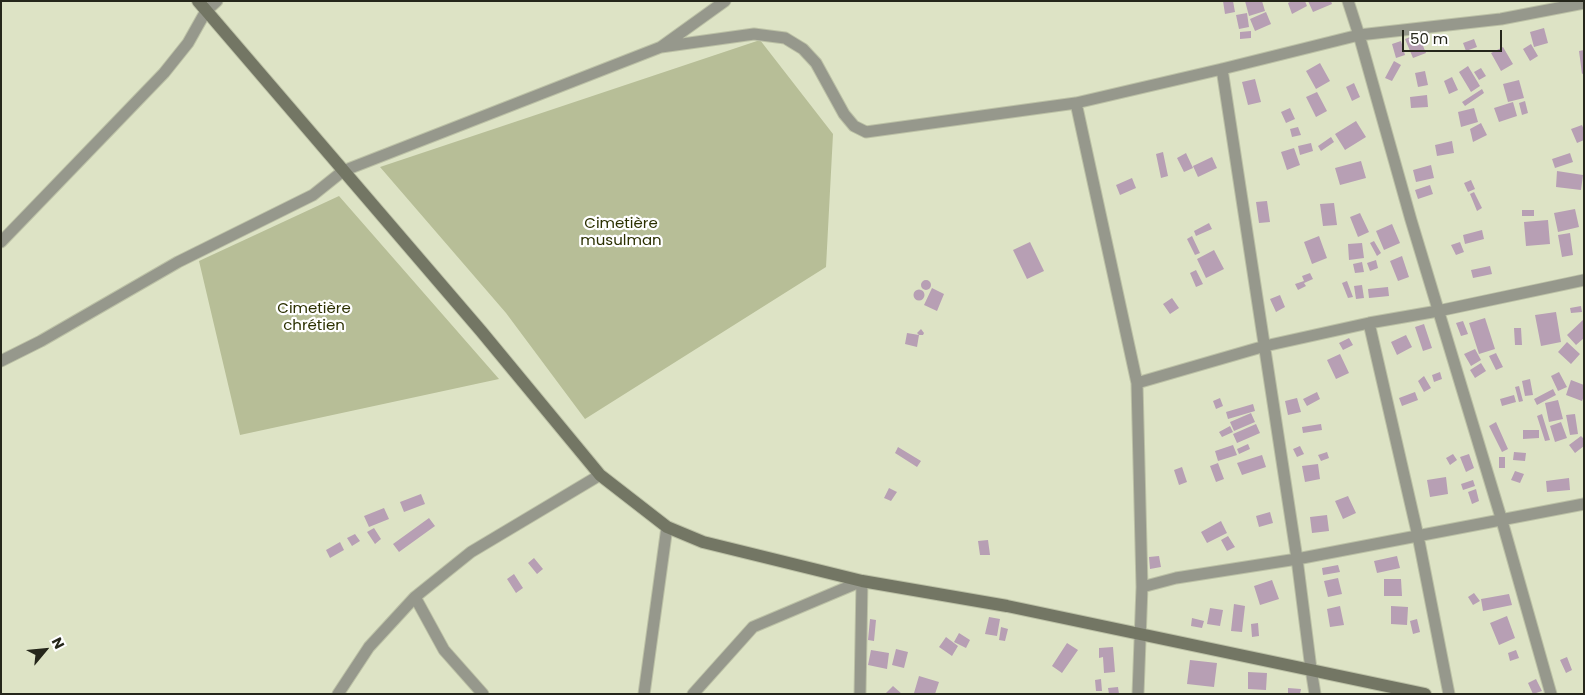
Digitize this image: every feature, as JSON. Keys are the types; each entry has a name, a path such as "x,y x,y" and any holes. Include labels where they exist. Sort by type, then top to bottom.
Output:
{"street":[{"path":"202,6 217,1"},
{"path":"661,47 725,1"},
{"path":"1348,1 1411,220 1502,521 1551,694"},
{"path":"1,361 41,341 178,262 313,195 343,171 661,47 754,34 785,38 803,49 816,63 844,114 854,126 866,132 1076,104 1222,70 1359,35 1501,19 1584,4"},
{"path":"202,6 481,331 600,475 667,527 703,542 862,581 1007,606 1425,694"},
{"path":"1,242 164,73 188,43 202,6"},
{"path":"1222,70 1297,559 1315,694"},
{"path":"1076,104 1137,383 1142,587 1138,694"},
{"path":"1137,383 1265,346 1584,280"},
{"path":"1369,323 1418,536 1449,694"},
{"path":"338,694 369,647 415,597 471,552 600,475"},
{"path":"1142,587 1176,578 1297,559 1584,504"},
{"path":"644,694 667,527"},
{"path":"693,694 753,627 862,581"},
{"path":"860,694 862,581"},
{"path":"415,597 444,650 483,694"}],"green space":[{"name":"Cimetière musulman","path":"760,40 833,134 826,267 585,419 506,313 380,167"},
{"name":"Cimetière chrétien","path":"339,196 499,379 240,435 199,261"}],"building":[{"path":"1223,1 1233,1 1235,12 1225,14"},
{"path":"1245,1 1262,1 1265,11 1249,16"},
{"path":"1292,1 1305,1 1307,6 1292,14 1288,3"},
{"path":"1308,1 1331,1 1332,4 1313,12"},
{"path":"1266,12 1271,24 1255,31 1250,19"},
{"path":"1247,13 1249,27 1239,29 1236,15"},
{"path":"1544,28 1548,43 1534,47 1530,32"},
{"path":"1251,31 1251,38 1240,39 1240,32"},
{"path":"1418,34 1426,53 1413,58 1405,39"},
{"path":"1474,39 1477,47 1466,51 1463,43"},
{"path":"1401,41 1405,55 1396,58 1392,44"},
{"path":"1531,44 1538,56 1530,61 1523,49"},
{"path":"1503,47 1513,64 1501,71 1491,53"},
{"path":"1584,50 1584,73 1582,74 1579,51"},
{"path":"1394,61 1401,65 1392,81 1385,78"},
{"path":"1320,63 1330,81 1316,89 1306,71"},
{"path":"1468,66 1480,86 1471,92 1459,72"},
{"path":"1481,68 1486,76 1479,80 1474,72"},
{"path":"1425,71 1428,85 1418,87 1415,73"},
{"path":"1452,77 1458,90 1449,94 1444,81"},
{"path":"1255,79 1261,102 1248,105 1242,82"},
{"path":"1519,80 1524,98 1508,102 1503,84"},
{"path":"1354,83 1360,97 1352,101 1346,87"},
{"path":"1482,89 1484,93 1465,106 1462,102"},
{"path":"1317,92 1327,111 1316,117 1306,97"},
{"path":"1427,95 1428,107 1411,108 1410,97"},
{"path":"1525,101 1528,113 1522,115 1519,103"},
{"path":"1513,102 1517,116 1499,122 1494,108"},
{"path":"1290,108 1295,119 1286,123 1281,112"},
{"path":"1474,108 1478,122 1461,127 1458,112"},
{"path":"1356,121 1366,137 1345,150 1335,134"},
{"path":"1481,123 1487,135 1473,142 1470,129"},
{"path":"1582,125 1584,140 1577,143 1571,129"},
{"path":"1298,127 1301,135 1292,137 1290,129"},
{"path":"1331,137 1334,142 1321,151 1318,146"},
{"path":"1452,141 1454,153 1437,156 1435,145"},
{"path":"1311,143 1313,151 1300,155 1298,146"},
{"path":"1294,148 1300,165 1287,170 1281,152"},
{"path":"1163,152 1168,176 1161,178 1156,154"},
{"path":"1186,153 1193,168 1184,172 1177,158"},
{"path":"1570,153 1573,162 1555,168 1552,159"},
{"path":"1212,157 1217,168 1198,177 1193,166"},
{"path":"1361,161 1366,178 1340,185 1335,168"},
{"path":"1431,165 1434,178 1416,182 1413,170"},
{"path":"1557,171 1583,175 1581,190 1556,187"},
{"path":"1132,178 1136,188 1120,195 1116,185"},
{"path":"1471,180 1475,189 1468,192 1464,183"},
{"path":"1430,185 1433,194 1418,199 1415,190"},
{"path":"1474,192 1482,208 1477,211 1470,194"},
{"path":"1267,201 1270,222 1259,223 1256,202"},
{"path":"1334,203 1337,225 1323,226 1320,204"},
{"path":"1575,209 1579,227 1558,232 1554,213"},
{"path":"1522,210 1534,210 1534,216 1522,216"},
{"path":"1360,213 1369,232 1358,237 1350,217"},
{"path":"1548,220 1550,244 1526,246 1524,222"},
{"path":"1209,223 1212,229 1196,236 1194,231"},
{"path":"1392,224 1400,243 1384,250 1376,231"},
{"path":"1482,230 1484,239 1465,244 1463,235"},
{"path":"1570,233 1573,255 1562,257 1558,235"},
{"path":"1192,236 1200,253 1195,255 1187,239"},
{"path":"1319,236 1327,258 1312,264 1304,242"},
{"path":"1374,241 1381,253 1377,256 1370,243"},
{"path":"1030,242 1044,271 1027,279 1013,250"},
{"path":"1460,242 1464,252 1456,255 1451,245"},
{"path":"1362,243 1364,258 1349,260 1348,244"},
{"path":"1214,250 1224,269 1206,278 1197,259"},
{"path":"1402,256 1409,277 1398,281 1390,261"},
{"path":"1376,260 1378,268 1370,271 1367,263"},
{"path":"1362,262 1364,272 1355,273 1353,264"},
{"path":"1490,266 1492,274 1473,278 1471,270"},
{"path":"1196,270 1203,284 1196,287 1190,273"},
{"path":"1310,273 1313,279 1304,283 1306,286 1298,290 1295,284 1304,281 1302,276"},
{"path":"926,280 931,285 926,290 921,285"},
{"path":"1347,281 1353,297 1348,298 1342,283"},
{"path":"1362,285 1364,298 1356,299 1354,286"},
{"path":"1388,287 1389,296 1369,298 1368,289"},
{"path":"932,288 944,294 937,311 924,305"},
{"path":"919,289 925,295 919,301 913,295"},
{"path":"1280,295 1285,307 1276,312 1270,299"},
{"path":"1172,298 1179,308 1170,314 1163,304"},
{"path":"1581,306 1582,312 1571,313 1570,308"},
{"path":"1556,312 1561,342 1541,346 1535,315"},
{"path":"1485,318 1495,349 1479,354 1469,323"},
{"path":"1584,319 1584,338 1576,345 1567,335"},
{"path":"1463,321 1468,334 1461,336 1456,323"},
{"path":"1424,324 1432,348 1423,351 1415,327"},
{"path":"1514,328 1521,328 1522,345 1515,345"},
{"path":"921,329 924,333 919,335 917,333"},
{"path":"907,333 919,335 917,347 905,344"},
{"path":"1406,335 1412,347 1397,355 1391,342"},
{"path":"1349,338 1353,345 1343,350 1339,343"},
{"path":"1567,342 1580,354 1571,364 1558,352"},
{"path":"1475,349 1481,360 1471,366 1464,354"},
{"path":"1496,353 1503,367 1496,370 1489,356"},
{"path":"1340,354 1349,373 1336,379 1327,360"},
{"path":"1481,363 1486,371 1475,378 1470,370"},
{"path":"1440,372 1442,379 1434,382 1432,375"},
{"path":"1559,372 1567,387 1558,391 1551,376"},
{"path":"1424,376 1431,388 1424,392 1418,381"},
{"path":"1530,379 1533,395 1525,396 1522,381"},
{"path":"1571,380 1584,385 1582,401 1566,395"},
{"path":"1519,386 1523,401 1519,402 1515,387"},
{"path":"1553,389 1556,395 1537,405 1534,399"},
{"path":"1317,392 1320,399 1307,406 1303,399"},
{"path":"1415,392 1418,400 1402,406 1399,398"},
{"path":"1514,395 1516,402 1502,406 1500,399"},
{"path":"1220,398 1223,406 1216,409 1213,401"},
{"path":"1297,398 1301,412 1288,415 1285,401"},
{"path":"1558,400 1563,419 1549,422 1545,403"},
{"path":"1253,404 1255,411 1228,419 1226,412"},
{"path":"1251,413 1255,422 1234,431 1230,422"},
{"path":"1542,414 1550,440 1545,441 1537,416"},
{"path":"1575,414 1578,434 1570,435 1566,415"},
{"path":"1496,422 1508,449 1502,452 1489,426"},
{"path":"1561,422 1567,438 1555,442 1550,426"},
{"path":"1256,424 1260,433 1237,443 1233,434"},
{"path":"1321,424 1322,430 1303,433 1302,427"},
{"path":"1230,426 1233,432 1222,437 1219,432"},
{"path":"1523,430 1539,430 1539,438 1523,439"},
{"path":"1581,436 1584,439 1584,446 1575,453 1569,445"},
{"path":"1248,444 1250,449 1239,454 1237,449"},
{"path":"1233,445 1237,455 1218,461 1215,451"},
{"path":"1300,446 1304,454 1297,457 1293,449"},
{"path":"898,447 921,461 917,467 895,453"},
{"path":"1327,452 1329,458 1321,461 1318,455"},
{"path":"1514,452 1526,453 1525,461 1513,460"},
{"path":"1453,454 1457,460 1450,465 1446,458"},
{"path":"1469,454 1474,468 1466,472 1460,457"},
{"path":"1262,455 1266,467 1242,475 1237,463"},
{"path":"1499,457 1505,457 1505,468 1499,468"},
{"path":"1218,463 1224,479 1216,482 1210,466"},
{"path":"1318,464 1320,479 1305,482 1302,466"},
{"path":"1182,467 1187,482 1179,485 1174,470"},
{"path":"1515,471 1524,474 1520,483 1511,480"},
{"path":"1446,477 1448,494 1430,497 1427,480"},
{"path":"1569,478 1570,490 1547,492 1546,481"},
{"path":"1473,480 1475,486 1463,490 1461,484"},
{"path":"889,488 897,492 891,501 884,498"},
{"path":"1476,489 1479,501 1472,504 1468,492"},
{"path":"421,494 425,504 404,512 400,502"},
{"path":"1348,496 1356,513 1343,519 1335,501"},
{"path":"384,508 389,519 369,527 364,516"},
{"path":"1270,512 1273,523 1259,527 1256,516"},
{"path":"1327,515 1329,531 1312,533 1310,517"},
{"path":"429,518 435,526 399,552 393,544"},
{"path":"1221,521 1227,533 1207,543 1201,532"},
{"path":"374,528 381,539 375,544 367,532"},
{"path":"355,534 360,541 352,546 347,538"},
{"path":"1228,536 1235,547 1227,551 1221,540"},
{"path":"988,540 990,555 980,555 978,541"},
{"path":"340,542 344,550 330,558 326,550"},
{"path":"1159,556 1161,567 1150,569 1149,557"},
{"path":"1397,556 1400,568 1377,573 1374,561"},
{"path":"534,558 543,569 537,574 528,563"},
{"path":"1338,565 1340,572 1323,575 1322,568"},
{"path":"514,574 523,588 516,593 507,579"},
{"path":"1338,578 1342,594 1328,597 1324,581"},
{"path":"1384,579 1401,579 1402,596 1384,596"},
{"path":"1272,580 1279,599 1260,605 1254,586"},
{"path":"1474,593 1480,601 1473,605 1468,597"},
{"path":"1509,594 1512,605 1483,611 1481,599"},
{"path":"1234,604 1245,606 1242,632 1231,631"},
{"path":"1340,606 1344,625 1330,627 1327,609"},
{"path":"1391,606 1408,607 1407,625 1391,624"},
{"path":"1210,608 1223,610 1220,626 1207,624"},
{"path":"1507,616 1515,638 1499,645 1490,623"},
{"path":"989,617 1000,619 997,636 985,634"},
{"path":"1192,618 1204,621 1202,628 1191,626"},
{"path":"870,619 876,620 874,641 868,640"},
{"path":"1417,619 1420,632 1413,634 1410,621"},
{"path":"1258,623 1259,636 1252,637 1251,624"},
{"path":"1001,627 1008,629 1005,641 999,640"},
{"path":"959,633 970,640 966,648 954,642"},
{"path":"946,637 958,646 952,656 939,647"},
{"path":"1067,643 1078,650 1062,673 1052,666"},
{"path":"1113,647 1115,672 1104,673 1103,657 1099,658 1099,648"},
{"path":"896,649 908,652 904,668 892,665"},
{"path":"871,650 889,653 887,669 868,665"},
{"path":"1516,650 1519,658 1510,661 1508,653"},
{"path":"1567,657 1572,670 1566,673 1560,660"},
{"path":"1190,660 1217,663 1214,687 1187,684"},
{"path":"1248,672 1267,673 1266,690 1248,689"},
{"path":"919,676 939,682 935,694 914,693"},
{"path":"1101,679 1102,691 1096,691 1095,680"},
{"path":"1536,679 1542,691 1533,694 1528,683"},
{"path":"893,686 902,694 885,694"},
{"path":"1118,687 1119,694 1109,694 1108,688"},
{"path":"1288,688 1301,689 1300,694 1288,694"}]}
